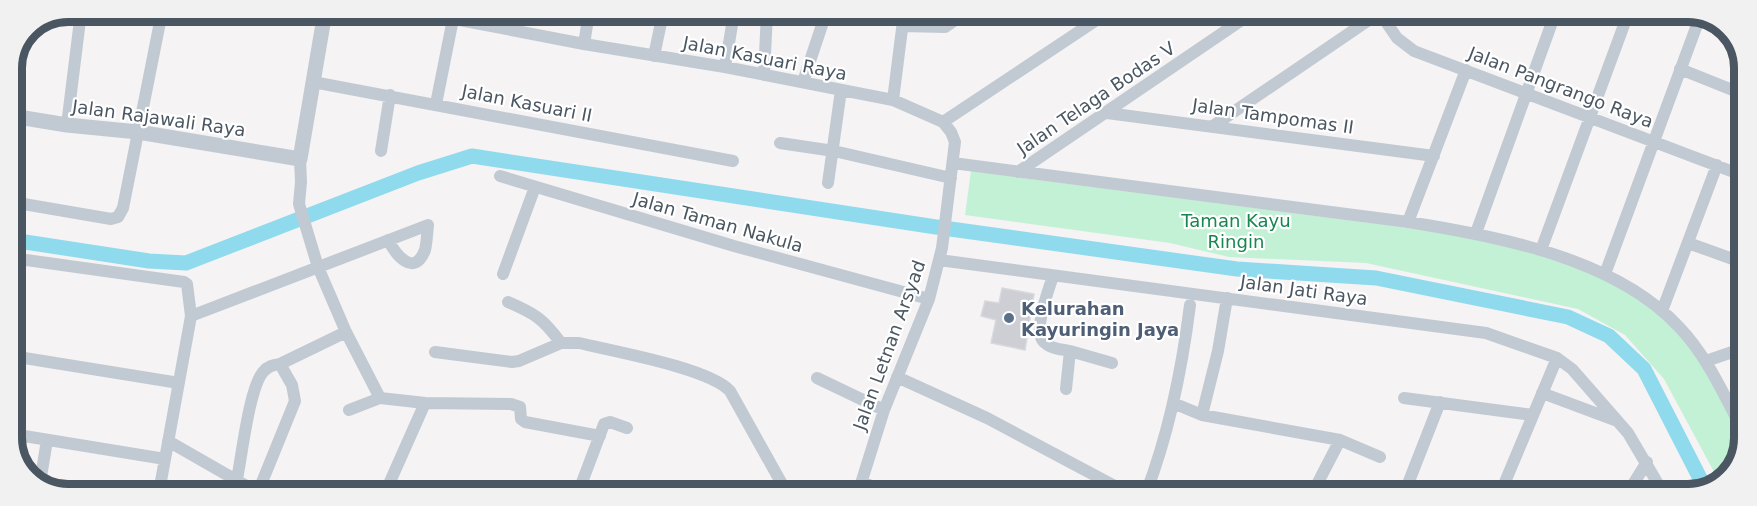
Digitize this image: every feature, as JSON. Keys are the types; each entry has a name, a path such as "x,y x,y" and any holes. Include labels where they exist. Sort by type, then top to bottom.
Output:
{"street":[{"path":"67,125 80,22"},
{"path":"22,204 111,219 118,217 123,208 160,22"},
{"path":"323,22 300,159 299,204 318,267 346,332 380,398"},
{"path":"436,104 452,22"},
{"name":"Jalan Kasuari Raya","path":"470,22 584,44 725,67 893,100"},
{"path":"511,29 512,22"},
{"path":"584,44 588,22"},
{"path":"654,56 661,22"},
{"path":"725,67 732,22"},
{"path":"764,75 766,22"},
{"path":"803,82 823,22"},
{"path":"903,22 893,100 944,122 1094,22"},
{"path":"919,22 945,27 952,22"},
{"path":"945,27 946,22"},
{"name":"Jalan Telaga Bodas V","path":"1018,172 1239,22"},
{"path":"1213,126 1367,22"},
{"name":"Jalan Pangrango Raya","path":"1385,22 1397,38 1414,51 1734,172"},
{"path":"1476,233 1552,22"},
{"path":"1541,250 1625,22"},
{"path":"1605,274 1697,24"},
{"path":"1680,69 1734,91"},
{"path":"1408,222 1466,70"},
{"name":"Jalan Kasuari II","path":"313,81 733,161"},
{"path":"828,183 841,90"},
{"path":"381,150 390,95"},
{"name":"Jalan Tampomas II","path":"1107,113 1434,156"},
{"name":"Jalan Rajawali Raya","path":"22,118 138,132 300,159"},
{"name":"Jalan Letnan Arsyad","path":"861,484 884,410 928,299 940,254 955,142 944,122"},
{"path":"780,143 834,151 951,178"},
{"path":"953,162 1408,222 1476,233 1541,250 1605,274 1662,311 1680,327 1706,361 1734,414"},
{"path":"1662,311 1717,165"},
{"name":"Jalan Taman Nakula","path":"500,176 723,243 928,299"},
{"path":"503,274 535,187"},
{"path":"191,316 388,240 428,225 424,251 417,261 407,263 396,255 388,240"},
{"path":"1688,243 1734,259"},
{"name":"Jalan Jati Raya","path":"940,254 1053,276 1486,333 1557,358 1572,369 1628,433 1659,484"},
{"path":"23,259 184,282 189,288 191,316 160,484"},
{"path":"1053,276 1041,319 1040,334 1044,343 1112,363"},
{"path":"1202,416 1218,351 1227,298"},
{"path":"508,302 542,319 561,343"},
{"path":"1150,484 1157,465 1173,403 1190,306"},
{"path":"237,479 254,396 262,373 271,365 280,364 346,332"},
{"path":"435,352 512,362 561,343 579,343 688,369 726,387 734,396 782,484"},
{"path":"1066,389 1070,351"},
{"path":"1706,361 1734,351"},
{"path":"23,358 179,383"},
{"path":"1504,484 1557,358"},
{"path":"260,484 295,401 292,385 280,364"},
{"path":"897,377 987,418 1111,484"},
{"path":"817,378 884,410"},
{"path":"1542,393 1618,421"},
{"path":"349,410 380,398 425,403 511,404 520,407 522,421 548,428 600,436"},
{"path":"1404,398 1533,415"},
{"path":"1408,484 1440,402"},
{"path":"392,484 425,403"},
{"path":"1173,403 1202,416 1340,440 1380,457"},
{"path":"581,484 604,424 607,422 627,428"},
{"path":"23,436 165,459"},
{"path":"41,475 46,440"},
{"path":"1317,484 1340,440"},
{"path":"168,441 245,484"},
{"path":"1633,484 1647,462"}],"green space":[{"name":"Taman Kayu Ringin","path":"971,171 1484,238 1605,276 1661,314 1705,363 1734,418 1733,449 1727,463 1715,474 1664,379 1625,335 1578,309 1366,263 1229,257 1170,243 965,215"}],"building":[{"name":"Kelurahan Kayuringin Jaya","path":"1002,288 1034,294 1025,350 991,343 996,320 981,316 985,301 999,303"}],"waterway":[{"path":"22,242 149,261 186,263 418,173 472,156 936,227 1237,269 1376,278 1568,317 1609,336 1644,369 1702,481"}],"place":[{"name":"Kelurahan Kayuringin Jaya","path":"1009,318"}]}
